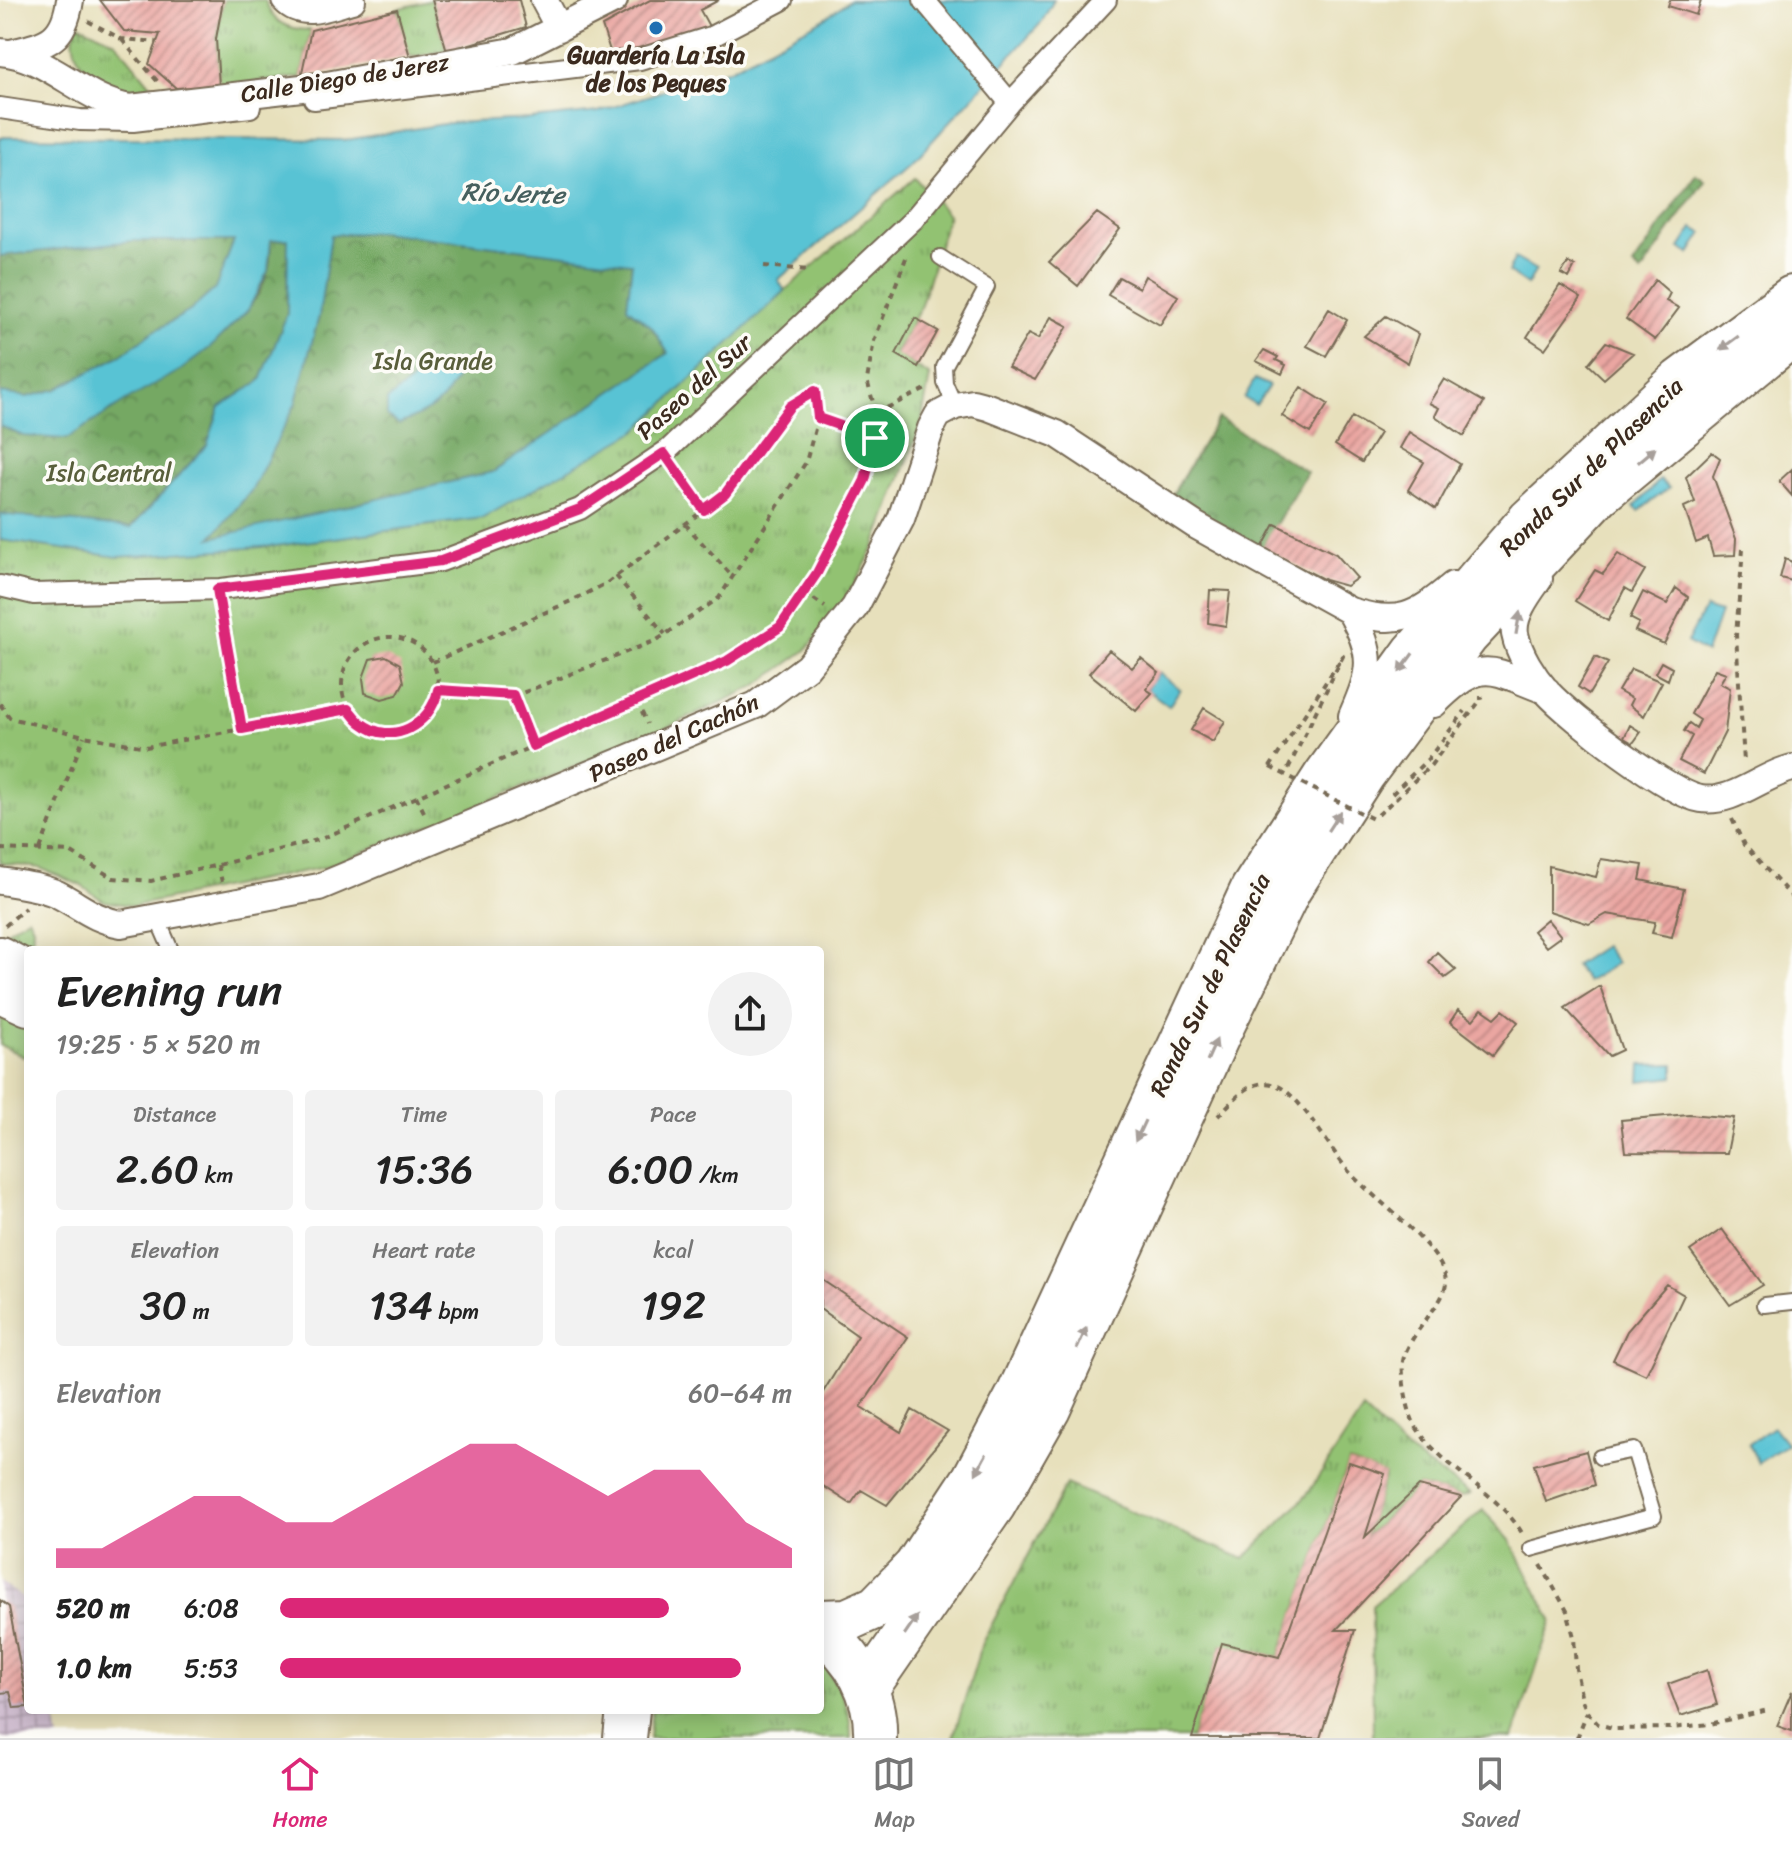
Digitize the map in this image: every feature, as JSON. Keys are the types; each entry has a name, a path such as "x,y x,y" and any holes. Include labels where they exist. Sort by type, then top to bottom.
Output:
{"main road":[{"name":"Ronda Sur de Plasencia","path":"824,1621 847,1620 876,1607 915,1567 973,1479 1017,1396 1252,889 1359,795 1414,652 1529,520 1680,380 1792,297"},
{"name":"Ronda Sur de Plasencia","path":"867,1689 994,1505 1049,1409 1220,1032 1290,889 1359,795 1467,636 1599,495 1792,335"},
{"path":"6,962 24,998"},
{"path":"824,1634 852,1662 867,1689 875,1723 875,1738"},
{"path":"625,1738 628,1714"}],"street":[{"path":"285,0 293,8 304,12 352,0"},
{"path":"544,0 559,28"},
{"name":"Calle Diego de Jerez","path":"5,53 36,61 111,105 130,108 327,85 513,51 614,0"},
{"path":"0,108 80,120 133,121 640,59 711,37 782,0"},
{"path":"924,0 1010,103"},
{"name":"Paseo del Sur","path":"0,586 34,594 217,589 441,561 580,509 664,453 913,220 1010,103 1106,0"},
{"path":"42,46 67,20 69,6"},
{"path":"5,53 42,46 51,48 71,83"},
{"path":"955,406 973,403 988,407 1057,434 1195,525 1350,611 1378,619 1407,617 1433,602 1529,520"},
{"name":"Paseo del Cachón","path":"0,881 28,884 56,894 99,920 121,924 319,887 756,705 807,667 855,607 901,519 931,428 938,415 955,406"},
{"path":"1599,495 1524,600 1514,630 1522,656 1547,691 1597,735 1683,794 1703,799 1734,793 1792,768"},
{"path":"1350,611 1364,636 1369,663 1359,795"},
{"path":"1359,795 1453,684 1477,671 1503,671 1547,691"}],"lane":[{"path":"940,257 987,287 944,367 944,380 955,406"},
{"path":"157,918 169,946"},
{"path":"1764,1305 1792,1302"},
{"path":"1531,1549 1654,1516 1634,1450 1600,1457"}],"path":[{"path":"69,6 121,39 175,102"},
{"path":"121,39 157,42"},
{"path":"0,849 70,852 113,878 151,881 321,839 727,661 780,627 817,573 865,480 879,424 867,380 874,341 912,243 913,220"},
{"path":"764,266 809,270"},
{"path":"876,413 944,380"},
{"path":"433,662 571,601 616,576 725,494 790,406 815,391 818,418 806,462 719,598 665,634 629,651 513,695 438,690"},
{"path":"818,418 875,438"},
{"path":"664,453 704,510"},
{"path":"685,524 733,577"},
{"path":"1743,549 1736,635 1734,793 1744,845 1792,897"},
{"path":"616,576 665,634"},
{"path":"217,589 242,729"},
{"path":"398,637 414,642 433,662 438,690 431,711 408,730 394,733 377,731 361,723 348,709 342,691 344,671 352,655 367,642 398,637"},
{"path":"1282,782 1343,656 1270,767 1373,819 1431,765 1482,698 1476,697 1428,759 1359,795"},
{"path":"513,695 533,746"},
{"path":"0,704 10,718 146,747 348,709"},
{"path":"40,849 84,736"},
{"path":"6,962 25,907"},
{"path":"1173,1135 1189,1139 1200,1136 1243,1090 1263,1083 1278,1086 1292,1096 1351,1174 1436,1254 1446,1282 1440,1299 1403,1361 1411,1417 1421,1435 1485,1490 1516,1524 1567,1611 1574,1637 1582,1700 1587,1712 1598,1724 1616,1729 1671,1728 1710,1724 1768,1710"},
{"path":"1577,1738 1587,1712"}],"shaded area":[{"path":"0,1582 24,1598 24,1714 55,1714 59,1738 0,1738"}],"green space":[{"path":"223,0 265,0 276,20 282,24 311,30 301,77 219,86 216,39"},
{"path":"432,0 447,51 410,57 397,9"},
{"path":"78,24 116,42 154,89 108,86 91,75 83,67 74,47"},
{"path":"1696,174 1705,180 1641,273 1633,266"},
{"path":"915,178 948,215 920,308 896,353 930,376 921,424 875,546 842,608 805,651 756,686 643,739 325,867 133,906 104,901 80,885 40,868 0,863 0,540 119,557 275,546 483,518 754,317"},
{"name":"Isla Grande","path":"381,232 632,263 627,307 652,327 668,353 493,472 210,539 252,490 295,405 319,316 331,235"},
{"name":"Isla Central","path":"288,239 287,314 261,380 220,407 207,445 130,528 0,514 0,426 23,436 132,395 181,368 205,351 246,310 266,279 271,240"},
{"path":"132,241 234,241 215,289 190,311 151,333 121,355 57,389 27,397 0,393 0,256"},
{"path":"1218,418 1307,472 1262,548 1171,497"},
{"path":"28,917 33,927 32,946 24,946 24,1057 0,1045 3,945 0,936"},
{"path":"1363,1410 1406,1450 1470,1494 1461,1497 1419,1486 1365,1537 1385,1475 1349,1462 1279,1657 1222,1644 1192,1738 953,1738 982,1643 1066,1484 1244,1559 1306,1496"},
{"path":"1483,1510 1510,1540 1552,1620 1513,1738 1373,1738 1372,1606"},
{"path":"824,1668 843,1698 851,1738 649,1738 652,1714 824,1714"}],"water":[{"name":"Río Jerte","path":"850,0 1054,0 1041,23 913,162 778,280 785,291 636,431 483,518 275,546 118,557 0,540 0,514 131,528 207,445 220,407 261,380 287,314 288,239 271,240 268,271 248,310 212,346 181,370 66,439 23,436 0,426 0,393 27,397 57,389 121,355 151,333 190,311 215,289 234,241 132,241 0,256 0,137 346,140 450,123 598,112 730,69 825,18","holes":["381,232 632,263 627,307 652,327 668,353 493,472 211,538 252,490 295,405 319,316 331,235"]},
{"path":"1693,228 1703,233 1690,254 1680,248"},
{"path":"1515,258 1536,270 1527,285 1508,272"},
{"path":"451,363 459,372 448,392 436,405 399,424 387,416 387,400 434,364"},
{"path":"1255,379 1269,386 1256,405 1244,398"},
{"path":"1660,480 1669,488 1639,511 1634,507"},
{"path":"1705,608 1720,613 1706,653 1687,642"},
{"path":"1159,673 1180,689 1169,706 1146,689"},
{"path":"1604,946 1617,963 1587,982 1575,965"},
{"path":"1674,1064 1674,1077 1640,1081 1641,1065"},
{"path":"1773,1427 1787,1444 1758,1463 1749,1444"}],"building":[{"path":"100,0 223,0 216,39 219,86 176,88 149,64 160,34 124,31"},
{"path":"432,0 519,0 526,27 447,51"},
{"name":"Guardería La Isla de los Peques","path":"650,0 719,0 700,10 711,30 612,57 602,26"},
{"path":"1670,0 1701,0 1696,15 1668,6"},
{"path":"397,9 410,57 301,77 311,30"},
{"path":"1097,213 1120,229 1078,286 1049,262"},
{"path":"1568,263 1575,266 1569,278 1561,274"},
{"path":"1145,276 1178,296 1160,325 1108,295 1119,277 1139,288"},
{"path":"1655,280 1670,293 1666,301 1679,308 1655,340 1626,319"},
{"path":"1560,285 1581,298 1545,349 1527,337"},
{"path":"1329,309 1347,320 1326,356 1307,346"},
{"path":"1386,316 1418,334 1408,363 1364,336"},
{"path":"1051,317 1068,326 1035,380 1008,367 1028,334 1038,339"},
{"path":"915,318 938,331 918,367 896,354"},
{"path":"1606,342 1633,353 1604,379 1588,364"},
{"path":"1264,350 1286,365 1282,374 1256,361"},
{"path":"1444,379 1484,402 1464,436 1435,416 1439,408 1429,403"},
{"path":"1301,387 1328,404 1310,433 1282,416"},
{"path":"1352,417 1380,433 1362,462 1335,445"},
{"path":"1409,432 1460,464 1436,509 1408,490 1424,462 1400,448"},
{"path":"1712,452 1720,458 1713,476 1736,539 1735,555 1713,556 1708,538 1696,543 1684,507 1695,502 1686,477"},
{"path":"1792,469 1792,496 1779,481"},
{"path":"1275,524 1336,554 1357,578 1346,586 1325,580 1262,548"},
{"path":"1618,554 1645,570 1632,592 1625,588 1608,621 1575,601 1595,570 1603,574"},
{"path":"1785,559 1792,562 1792,581 1780,578"},
{"path":"1676,588 1688,597 1664,644 1635,631 1639,623 1630,618 1643,592 1667,604"},
{"path":"1210,590 1230,591 1226,626 1208,623"},
{"path":"1109,650 1132,668 1141,658 1159,673 1146,689 1152,693 1136,711 1089,673"},
{"path":"386,656 400,664 404,682 397,695 382,699 365,693 363,678 370,659"},
{"path":"1595,657 1608,663 1589,694 1578,687"},
{"path":"1661,662 1672,668 1668,680 1655,673"},
{"path":"1631,669 1662,682 1644,716 1629,705 1632,699 1618,691"},
{"path":"1715,669 1726,673 1720,683 1730,688 1725,732 1704,774 1679,761 1692,736 1684,731 1689,723 1696,728 1700,720 1691,714"},
{"path":"1204,708 1225,721 1213,742 1191,730"},
{"path":"1630,725 1641,732 1633,743 1624,738"},
{"path":"1601,859 1643,865 1640,880 1684,889 1672,937 1652,933 1655,922 1607,914 1589,924 1549,911 1549,866 1596,877"},
{"path":"1547,919 1561,936 1546,947 1533,931"},
{"path":"1437,952 1456,970 1445,978 1429,962"},
{"path":"1600,986 1622,1050 1609,1056 1565,1008"},
{"path":"1482,1009 1495,1018 1503,1010 1518,1022 1493,1055 1450,1022 1458,1010 1473,1020"},
{"path":"1689,1114 1734,1118 1727,1153 1625,1152 1621,1120"},
{"path":"1722,1229 1763,1285 1730,1305 1690,1251"},
{"path":"824,1281 908,1337 861,1407 901,1432 912,1410 948,1431 887,1505 861,1490 851,1504 824,1487 824,1391 858,1336 824,1312"},
{"path":"1667,1285 1684,1295 1646,1375 1613,1360 1627,1331"},
{"path":"1586,1451 1595,1485 1546,1502 1534,1465"},
{"path":"1349,1462 1385,1474 1365,1537 1419,1486 1461,1497 1336,1630 1355,1630 1320,1738 1192,1738 1222,1643 1279,1657"},
{"path":"0,1600 9,1607 24,1686 24,1707 14,1708 10,1692 0,1693"},
{"path":"1707,1670 1717,1705 1680,1716 1668,1684"},
{"path":"1792,1691 1792,1731 1777,1726"}],"place":[{"name":"Guardería La Isla de los Peques","path":"656,28"}],"route":[{"path":"815,391 818,418 875,438 865,480 817,573 780,627 727,661 533,746 513,695 438,690 436,702 421,722 408,730 394,733 377,731 361,723 348,709 242,729 217,589 441,561 580,509 664,453 704,510 725,494 790,406 815,391"}]}
